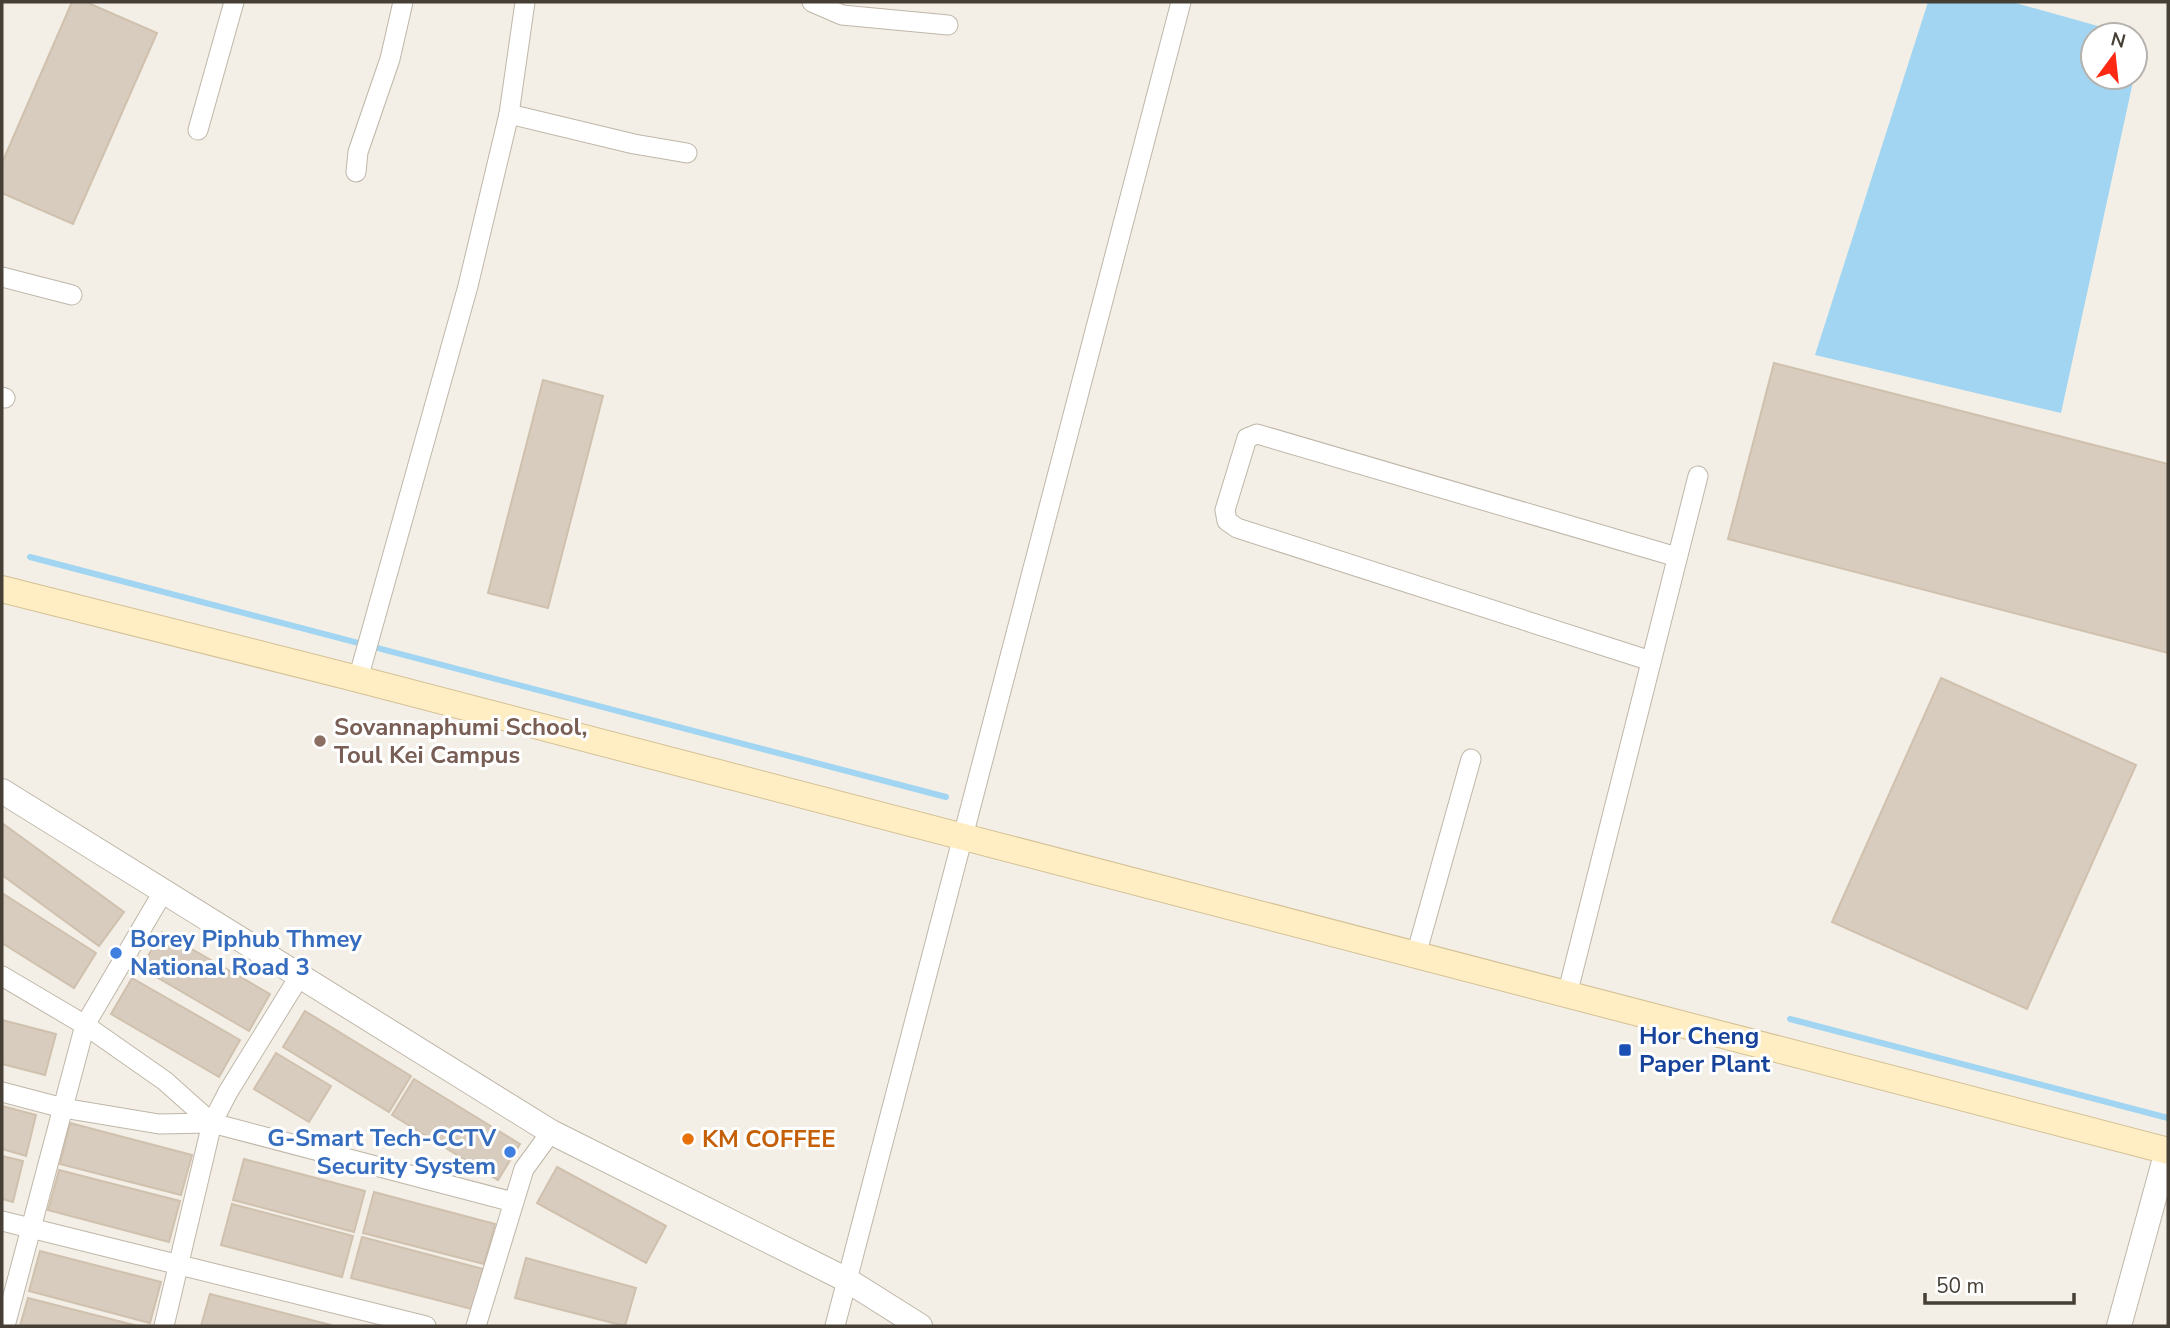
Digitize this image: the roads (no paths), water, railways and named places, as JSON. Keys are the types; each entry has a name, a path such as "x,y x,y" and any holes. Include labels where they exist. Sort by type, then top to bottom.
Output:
{"main road":[{"path":"2,589 361,668 962,837 2168,1149"}],"street":[{"path":"198,130 234,2"},
{"path":"356,172 358,152 390,59 403,2"},
{"path":"361,668 468,286 509,114 525,2"},
{"path":"812,2 842,15 948,25"},
{"path":"835,1326 1181,2"},
{"path":"509,114 634,144 687,153"},
{"path":"2,277 72,295"},
{"path":"1651,661 1237,528 1227,521 1225,510 1247,438 1257,434 1677,557"},
{"path":"1567,995 1698,476"},
{"path":"1416,955 1471,759"},
{"path":"2,791 551,1132 847,1280 920,1326"},
{"path":"5,1326 85,1025 163,892"},
{"path":"2,976 85,1025 165,1082 212,1123"},
{"path":"164,1326 212,1123 228,1092 299,977"},
{"path":"2,1092 63,1108 159,1124 212,1123 513,1202"},
{"path":"475,1326 524,1169 551,1132"},
{"path":"2119,1326 2168,1149"},
{"path":"2,1221 426,1326"}],"water":[{"path":"1928,2 2012,2 2080,21 2079,91 2131,91 2061,413 1815,355"}],"waterway":[{"path":"30,557 946,797"},
{"path":"1790,1019 2168,1118"}],"place":[{"name":"Sovannaphumi School, Toul Kei Campus","path":"320,741"},
{"name":"Borey Piphub Thmey National Road 3","path":"116,953"},
{"name":"Hor Cheng Paper Plant","path":"1625,1050"},
{"name":"KM COFFEE","path":"688,1139"},
{"name":"G-Smart Tech-CCTV Security System","path":"510,1152"}]}
